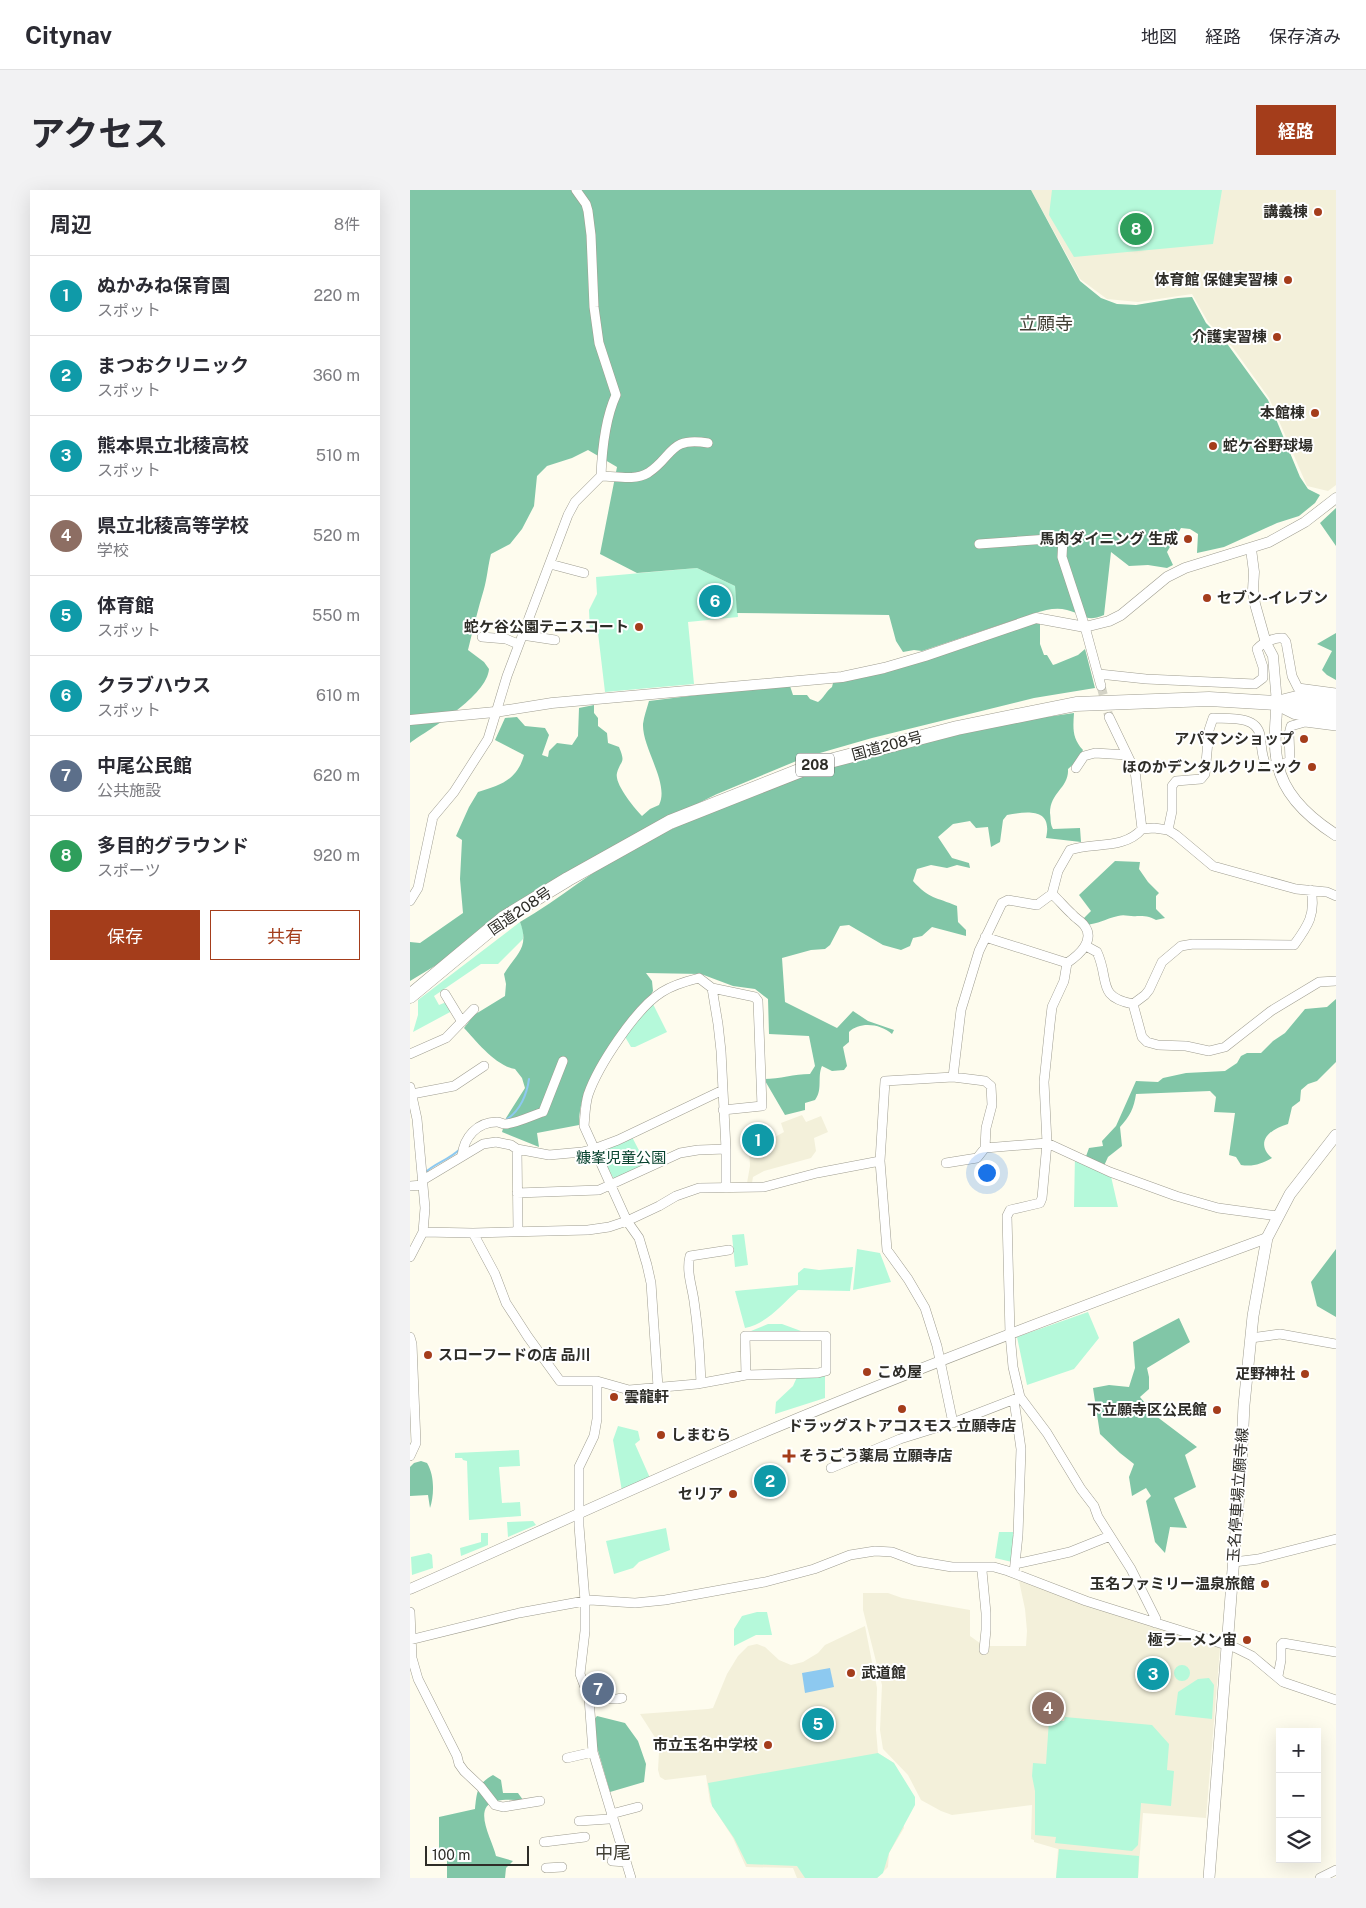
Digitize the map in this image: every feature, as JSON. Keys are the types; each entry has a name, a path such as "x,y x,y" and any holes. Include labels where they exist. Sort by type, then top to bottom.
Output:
{"highway":[{"name":"国道208号","path":"410,996 504,918 576,875 670,822 814,765 956,728 1076,704 1209,699 1277,703 1297,698 1336,703"},
{"name":"国道208号","path":"1277,703 1295,712 1336,717"}],"main road":[{"path":"1277,703 1278,766 1282,778 1290,794 1318,821 1336,835"},
{"name":"玉名停車場立願寺線","path":"1209,1878 1226,1645 1242,1467 1244,1405 1251,1338 1267,1238 1300,1180 1336,1135"}],"street":[{"path":"410,901 418,888 433,817 454,792 488,739 518,644 568,515 575,502 601,476 602,455 610,407 616,395 599,343 594,307 591,234 588,210 576,190"},
{"path":"601,476 634,477 647,473 669,451 680,445 690,441 708,443"},
{"path":"410,720 495,712 552,703 842,676 884,668 925,656 1036,618 1085,626 1109,621 1121,615 1167,577 1176,572 1270,542 1305,522 1336,498"},
{"path":"979,544 1063,538 1062,557 1085,626 1101,686"},
{"path":"1251,549 1254,572 1254,604 1266,643 1273,656 1277,703"},
{"path":"550,564 584,573"},
{"path":"522,634 555,640"},
{"path":"1099,674 1146,679 1255,684 1263,678 1264,672 1257,649 1278,637 1283,638 1286,642 1292,676 1298,688 1336,693"},
{"path":"482,638 506,638 518,644"},
{"path":"953,1077 961,1010 985,937 1002,903 1008,900 1037,904 1052,894 1058,871 1070,850 1084,845 1118,843 1138,834 1142,829 1135,770 1109,717"},
{"path":"1168,830 1172,811 1172,786 1176,781 1201,779 1205,774 1209,730 1213,718 1253,722 1260,734 1261,754 1266,765 1278,766 1290,760 1289,734 1291,726 1305,722 1336,726"},
{"path":"1076,768 1084,756 1095,754 1127,755"},
{"path":"1142,829 1168,830 1213,866 1296,889 1327,892 1336,896"},
{"path":"1086,946 1097,952 1103,964 1108,993 1117,1001 1133,1004 1149,990 1162,962 1181,946 1193,944 1294,945 1310,920 1314,907 1311,890"},
{"path":"1014,1569 1021,1482 1021,1449 1010,1334 1007,1216 1010,1210 1040,1203 1047,1142 1044,1082 1052,1006 1064,981 1067,963 1075,958 1086,946 1088,938 1084,925 1052,894"},
{"path":"985,937 1067,963"},
{"path":"658,1387 651,1283 639,1238 627,1221 594,1149 584,1126 584,1112 588,1095 605,1059 616,1042 649,1003 662,992 698,978 712,988 755,997 758,1001 762,1106 723,1110"},
{"path":"1133,1004 1142,1037 1147,1042 1158,1045 1186,1046 1209,1051 1225,1047 1271,1011 1319,982 1336,981"},
{"path":"712,988 718,1024 723,1090 726,1188"},
{"path":"445,994 462,1022"},
{"path":"410,1054 446,1038 474,1009"},
{"path":"462,1156 468,1135 483,1124 498,1122 506,1124 543,1112 563,1061"},
{"path":"410,1258 423,1232 425,1208 417,1119 411,1090 454,1086 484,1066"},
{"path":"946,1162 977,1158 985,1148 986,1128 992,1105 991,1086 985,1081 953,1077 885,1080 880,1161 887,1250 908,1279 925,1308 937,1346 953,1423"},
{"path":"410,1186 423,1178 439,1172 483,1144 496,1142 511,1145 517,1150 549,1155 582,1152 636,1132 723,1090"},
{"path":"985,1148 1047,1142 1110,1172 1176,1196 1218,1208 1278,1216"},
{"path":"517,1193 599,1190 680,1153 713,1148 726,1149"},
{"path":"517,1150 518,1231"},
{"path":"423,1232 473,1234 588,1230 608,1227 627,1221 676,1196 699,1188 764,1187 817,1173 880,1161"},
{"path":"473,1234 495,1274 506,1303 560,1381 598,1381 629,1390 701,1383 746,1375 818,1374 826,1371 826,1336 745,1336 746,1375"},
{"path":"410,1589 580,1512 771,1429 1010,1334 1267,1238"},
{"path":"701,1383 694,1302 688,1261 690,1256 699,1253 729,1250"},
{"path":"1251,1338 1280,1334 1336,1344"},
{"path":"410,1336 412,1344 416,1443 410,1456"},
{"path":"598,1381 597,1418 594,1436 580,1467 579,1526 585,1601 585,1630 580,1674 588,1698 593,1752 630,1878"},
{"path":"831,1468 900,1440 953,1423 1017,1398"},
{"path":"1017,1398 1047,1433 1081,1489 1094,1506 1098,1517 1131,1569 1156,1618 1156,1623"},
{"path":"1014,1569 1070,1552 1110,1536"},
{"path":"1234,1562 1258,1559 1336,1539"},
{"path":"410,1640 518,1613 585,1601 635,1603 665,1600 765,1582 814,1569 842,1557 875,1551 892,1552 916,1561 952,1567 1014,1569 1086,1601 1226,1645 1252,1656 1284,1682 1336,1700"},
{"path":"983,1567 986,1630 984,1650"},
{"path":"410,1612 412,1658 418,1679 464,1771 481,1787 495,1805 503,1807 540,1801"},
{"path":"1278,1676 1281,1645 1283,1643 1336,1652"},
{"path":"588,1698 622,1698"},
{"path":"567,1758 593,1752"},
{"path":"580,1821 609,1819 616,1813 638,1807"},
{"path":"544,1842 585,1837"},
{"path":"612,1860 626,1862"},
{"path":"546,1868 562,1867"},
{"path":"1320,1878 1336,1870"}],"shaded area":[{"path":"1031,190 1336,190 1336,485 1328,491 1307,486 1269,398 1233,348 1208,322 1192,294 1138,302 1107,299 1080,279"},
{"path":"802,1115 806,1122 821,1116 828,1132 814,1138 816,1151 811,1158 764,1171 753,1177 752,1183 747,1183 750,1166 749,1147 752,1147 753,1134 761,1134 766,1142 784,1132 781,1123"},
{"path":"1019,1581 1220,1648 1206,1818 1143,1813 1138,1878 1056,1878 1058,1849 1034,1842 1031,1839 1032,1805 952,1815 941,1811 921,1800 908,1775 883,1749 880,1730 882,1685 863,1610 863,1593 888,1593 902,1598 970,1610 970,1636 984,1646 1026,1646 1025,1609"},
{"name":"市立玉名中学校","path":"865,1626 877,1688 876,1730 878,1753 894,1763 904,1828 889,1853 888,1867 877,1878 797,1878 793,1868 746,1867 733,1838 710,1802 706,1775 665,1780 660,1777 658,1770 659,1752 656,1739 640,1714 713,1708 727,1674 738,1656 748,1646 757,1644 765,1647 779,1660 791,1665 803,1662 818,1653 825,1645"}],"green space":[{"path":"410,190 1031,190 1080,281 1101,298 1117,304 1136,305 1192,297 1206,323 1228,345 1268,400 1300,477 1308,489 1320,495 1315,503 1299,516 1277,523 1224,547 1197,553 1198,534 1190,529 1181,528 1167,552 1173,565 1167,568 1148,565 1129,566 1111,552 1104,615 1088,618 1063,609 1047,610 922,651 903,652 896,641 889,615 737,613 735,586 697,568 637,573 600,554 617,467 588,450 572,458 547,466 537,476 534,506 522,529 510,544 491,554 468,650 484,662 489,669 486,679 469,700 410,743"},
{"path":"1052,190 1222,190 1213,244 1074,257 1049,215"},
{"path":"1336,508 1336,546 1320,523"},
{"name":"蛇ケ谷公園テニスコート","path":"697,568 735,586 738,617 688,622 694,684 605,692 598,633 590,633 589,610 597,594 596,577"},
{"path":"1040,622 1040,644 1044,655 1047,655 1053,665 1078,655 1085,649 1095,688 1034,698 872,738 806,757 717,794 622,841 502,916 438,964 410,981 410,942 420,943 463,913 460,879 462,840 456,836 469,807 478,792 501,784 512,776 524,755 495,740 505,718 517,717 525,726 545,728 549,735 542,755 548,757 549,751 557,743 572,745 578,736 579,708 594,705 598,726 607,733 608,743 619,747 621,752 622,761 617,773 619,783 626,796 642,816 650,809 659,805 661,796 659,776 644,734 643,721 649,701 787,684 790,686 793,695 807,695 810,699 818,702 832,687 834,679"},
{"path":"1336,633 1336,680 1322,670 1332,651 1317,644"},
{"path":"1074,713 1075,737 1083,750 1077,761 1068,769 1066,781 1053,800 1050,813 1053,829 1080,828 1081,842 1046,838 1046,821 1042,816 1030,813 1007,815 1003,820 1000,842 991,847 988,827 976,828 970,821 953,824 938,837 952,858 969,863 970,868 957,865 947,868 931,865 917,869 913,881 928,894 957,906 958,922 966,930 966,936 932,927 922,936 913,938 910,946 901,950 883,945 849,925 840,926 830,945 825,949 811,950 782,958 785,1002 837,1028 853,1011 868,1021 894,1030 892,1034 876,1026 865,1025 849,1032 849,1042 843,1047 847,1066 844,1070 832,1071 822,1066 817,1096 815,1100 805,1103 805,1110 785,1115 764,1079 810,1074 815,1066 809,1036 769,1034 768,999 755,989 733,986 701,974 646,973 652,981 653,991 596,1070 587,1087 581,1105 579,1125 537,1133 539,1147 502,1132 506,1118 525,1088 522,1078 515,1069 501,1063 480,1046 464,1028 474,1015 505,996 506,984 504,974 517,956 522,945 523,931 520,922 623,854 689,821 741,799 795,779 906,746 1018,722"},
{"path":"1115,861 1140,862 1139,869 1159,893 1156,896 1156,909 1165,918 1156,920 1145,916 1121,915 1094,924 1084,925 1081,921 1091,911 1079,895"},
{"path":"520,922 523,930 523,939 498,964 481,964 434,996 439,1005 449,1001 452,1011 413,1032 418,1015 418,1000"},
{"path":"1336,999 1336,1062 1317,1081 1308,1084 1301,1090 1300,1101 1292,1107 1288,1124 1275,1129 1266,1137 1264,1147 1272,1158 1257,1165 1245,1166 1241,1165 1236,1157 1229,1155 1235,1113 1214,1112 1216,1097 1210,1091 1136,1094 1131,1112 1120,1127 1122,1146 1108,1157 1103,1168 1085,1159 1089,1148 1103,1146 1102,1141 1116,1126 1136,1081 1158,1082 1163,1078 1186,1073 1225,1071 1247,1053 1261,1053 1273,1041 1285,1033 1305,1009 1327,1007"},
{"path":"652,1002 667,1032 635,1047 631,1047 624,1035"},
{"name":"糠峯児童公園","path":"631,1135 646,1164 614,1179 597,1150"},
{"path":"1075,1155 1110,1172 1118,1207 1074,1207"},
{"path":"744,1234 748,1265 735,1267 732,1235"},
{"path":"857,1249 880,1253 891,1282 853,1290"},
{"path":"1336,1249 1336,1317 1317,1306 1311,1282"},
{"path":"853,1267 850,1291 798,1290 767,1318 745,1328 735,1291 798,1285 798,1273 804,1268 819,1270"},
{"path":"1088,1312 1099,1338 1074,1369 1027,1385 1017,1337"},
{"path":"1179,1318 1190,1342 1147,1368 1149,1389 1140,1397 1156,1416 1197,1447 1185,1455 1196,1487 1174,1498 1187,1528 1170,1527 1165,1553 1155,1542 1146,1501 1151,1496 1146,1488 1132,1496 1129,1477 1134,1464 1100,1434 1093,1388 1109,1385 1129,1387 1135,1368 1133,1342"},
{"path":"768,1324 782,1324 801,1331 800,1334 751,1333 751,1331"},
{"path":"825,1375 825,1398 775,1414 776,1402 793,1386 797,1377"},
{"path":"618,1426 638,1431 640,1440 635,1444 650,1478 622,1491 613,1440"},
{"path":"519,1450 520,1466 499,1467 502,1503 520,1502 521,1516 469,1520 467,1461 462,1458 455,1458 455,1453"},
{"path":"421,1461 427,1463 433,1480 430,1508 428,1495 410,1496 410,1467 414,1463"},
{"path":"533,1521 536,1525 508,1537 507,1522"},
{"path":"666,1528 670,1550 639,1562 633,1568 614,1574 606,1541"},
{"path":"999,1532 1016,1532 1012,1562 995,1558"},
{"path":"481,1533 488,1533 488,1545 461,1556 460,1548 481,1542"},
{"path":"429,1553 432,1555 433,1568 412,1575 411,1557"},
{"path":"757,1612 767,1612 772,1635 756,1635 734,1646 734,1629 742,1616"},
{"path":"1182,1665 1188,1667 1190,1673 1188,1679 1182,1681 1176,1679 1174,1673 1176,1667"},
{"path":"1209,1678 1214,1685 1212,1719 1175,1715 1178,1692 1198,1679"},
{"path":"597,1716 625,1723 638,1741 646,1764 644,1782 610,1792 597,1747 594,1720"},
{"path":"1065,1717 1152,1725 1169,1744 1167,1770 1174,1771 1171,1806 1141,1803 1138,1845 1132,1851 1055,1843 1056,1837 1035,1835 1033,1763 1046,1764 1049,1720 1064,1721"},
{"path":"878,1753 894,1763 915,1797 915,1805 889,1853 883,1873 877,1878 805,1878 797,1866 747,1864 734,1838 712,1806 708,1783"},
{"path":"493,1775 501,1780 503,1793 518,1793 523,1800 496,1801 489,1804 485,1810 484,1817 496,1856 513,1861 506,1868 505,1878 447,1878 447,1859 439,1852 439,1817 475,1809 476,1797 481,1785"},
{"path":"1059,1849 1139,1856 1138,1878 1056,1878"}],"water":[{"path":"830,1668 834,1687 805,1693 802,1673"}],"waterway":[{"path":"507,1119 512,1116 522,1102 529,1079"},
{"path":"425,1173 460,1149"}],"tunnel":[{"path":"1101,686 1109,717"}],"place":[{"name":"講義棟","path":"1318,212"},
{"name":"多目的グラウンド","path":"1136,229"},
{"name":"体育館 保健実習棟","path":"1288,280"},
{"name":"介護実習棟","path":"1277,337"},
{"name":"本館棟","path":"1315,413"},
{"name":"蛇ケ谷野球場","path":"1213,446"},
{"name":"馬肉ダイニング 生成","path":"1188,539"},
{"name":"セブン-イレブン","path":"1207,598"},
{"name":"クラブハウス","path":"715,601"},
{"name":"蛇ケ谷公園テニスコート","path":"639,627"},
{"name":"アパマンショップ","path":"1304,739"},
{"name":"ほのかデンタルクリニック","path":"1312,767"},
{"name":"ぬかみね保育園","path":"758,1140"},
{"name":"スローフードの店 品川","path":"428,1355"},
{"name":"こめ屋","path":"867,1372"},
{"name":"疋野神社","path":"1305,1374"},
{"name":"雲龍軒","path":"614,1397"},
{"name":"ドラッグストアコスモス 立願寺店","path":"902,1409"},
{"name":"下立願寺区公民館","path":"1217,1410"},
{"name":"しまむら","path":"661,1435"},
{"name":"そうごう薬局 立願寺店","path":"789,1456"},
{"name":"まつおクリニック","path":"770,1481"},
{"name":"セリア","path":"733,1494"},
{"name":"玉名ファミリー温泉旅館","path":"1265,1584"},
{"name":"極ラーメン宙","path":"1247,1640"},
{"name":"武道館","path":"851,1673"},
{"name":"熊本県立北稜高校","path":"1153,1674"},
{"name":"中尾公民館","path":"598,1689"},
{"name":"県立北稜高等学校","path":"1048,1708"},
{"name":"体育館","path":"818,1724"},
{"name":"市立玉名中学校","path":"768,1745"}],"district":[{"name":"立願寺","path":"1046,324"},
{"name":"中尾","path":"613,1853"}]}
